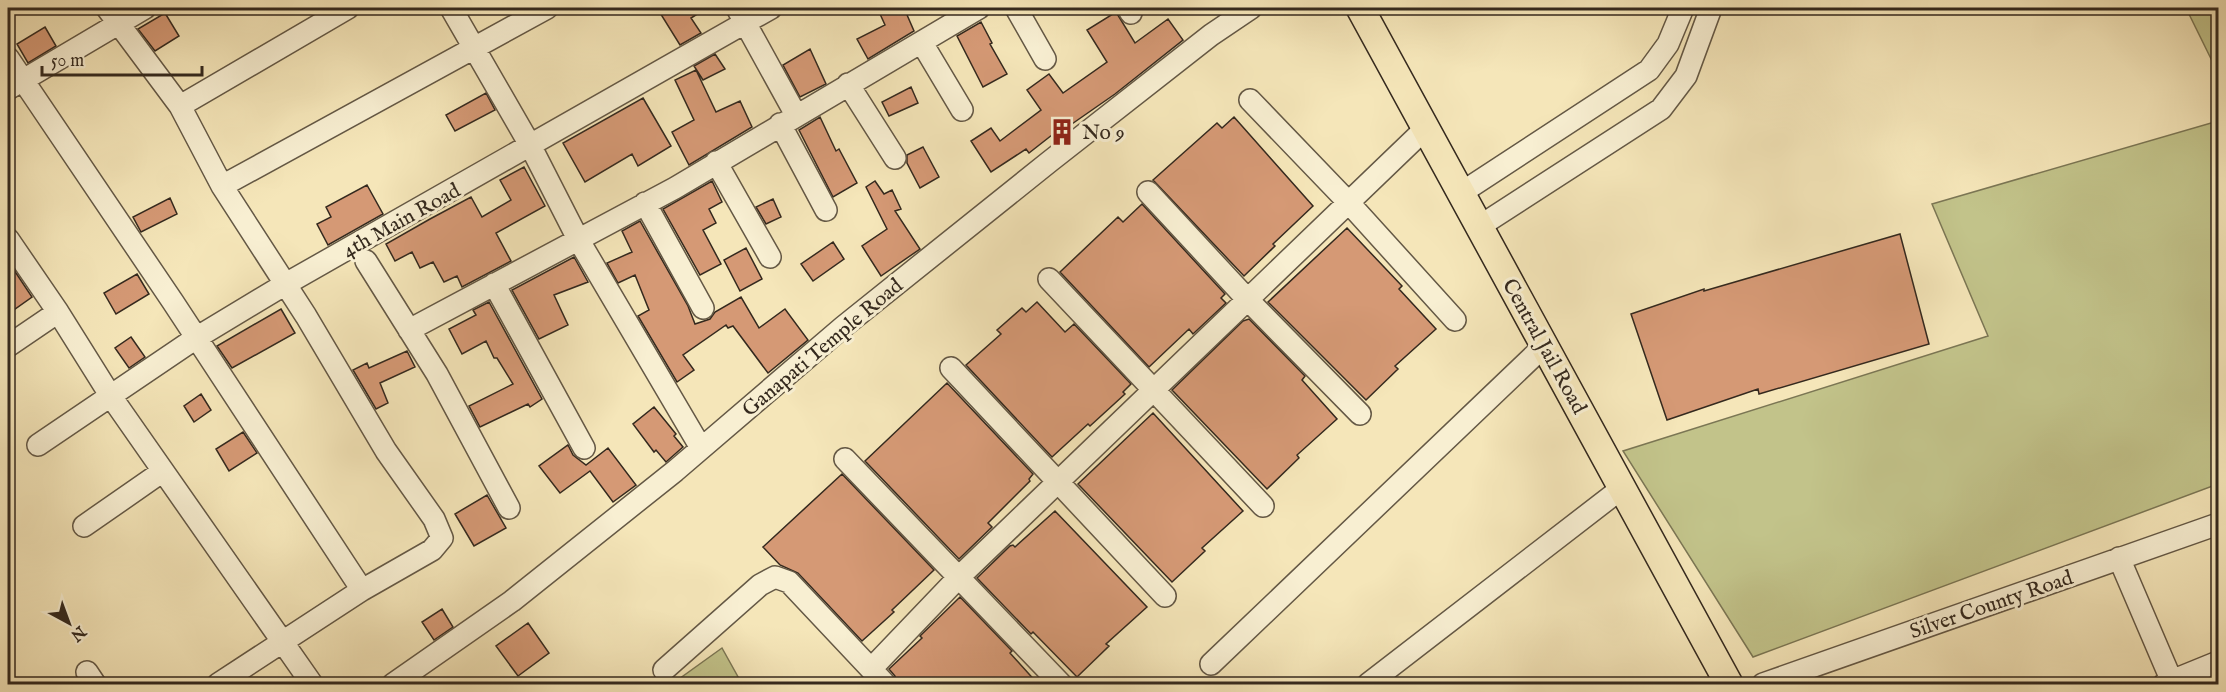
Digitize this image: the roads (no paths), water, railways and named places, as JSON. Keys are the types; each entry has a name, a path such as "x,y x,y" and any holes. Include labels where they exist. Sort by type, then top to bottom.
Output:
{"main road":[{"name":"Central Jail Road","path":"1360,8 1729,684"}],"street":[{"path":"15,84 113,16 145,8"},
{"path":"180,106 348,8"},
{"path":"451,8 530,145 578,239 701,448"},
{"path":"222,186 547,8"},
{"name":"4th Main Road","path":"38,445 196,338 284,285 530,145 741,15 771,8"},
{"path":"409,330 645,203 979,8"},
{"path":"1016,8 1045,59"},
{"name":"Ganapati Temple Road","path":"393,684 512,601 701,448 843,327 1039,170 1211,36 1251,8"},
{"path":"1461,193 1649,70 1668,44 1683,8"},
{"path":"1480,226 1660,109 1686,76 1711,8"},
{"path":"741,15 826,210"},
{"path":"113,16 180,106 222,186 306,316 386,451 434,519 442,538 432,550 362,590 218,684"},
{"path":"922,43 962,111"},
{"path":"8,58 15,84 196,338 362,590"},
{"path":"1649,70 1674,92"},
{"path":"848,84 894,158"},
{"path":"1250,100 1349,203 1455,320"},
{"path":"664,670 760,585 775,577 789,582 878,677 958,578 1426,128"},
{"path":"716,162 770,256"},
{"path":"1148,192 1248,300 1360,414"},
{"path":"645,203 703,308"},
{"path":"8,239 58,312 110,395 312,684"},
{"path":"366,261 437,374 509,508"},
{"path":"1048,279 1263,506"},
{"path":"494,284 585,448"},
{"path":"8,346 58,312"},
{"path":"1211,664 1545,345"},
{"path":"951,368 1165,596"},
{"path":"845,459 1061,684"},
{"path":"84,526 164,471"},
{"path":"1368,684 1622,488"},
{"name":"Silver County Road","path":"1763,684 2218,524"},
{"path":"2120,558 2170,683 2218,662"}],"place":[{"name":"No 9","path":"1062,132"}]}
